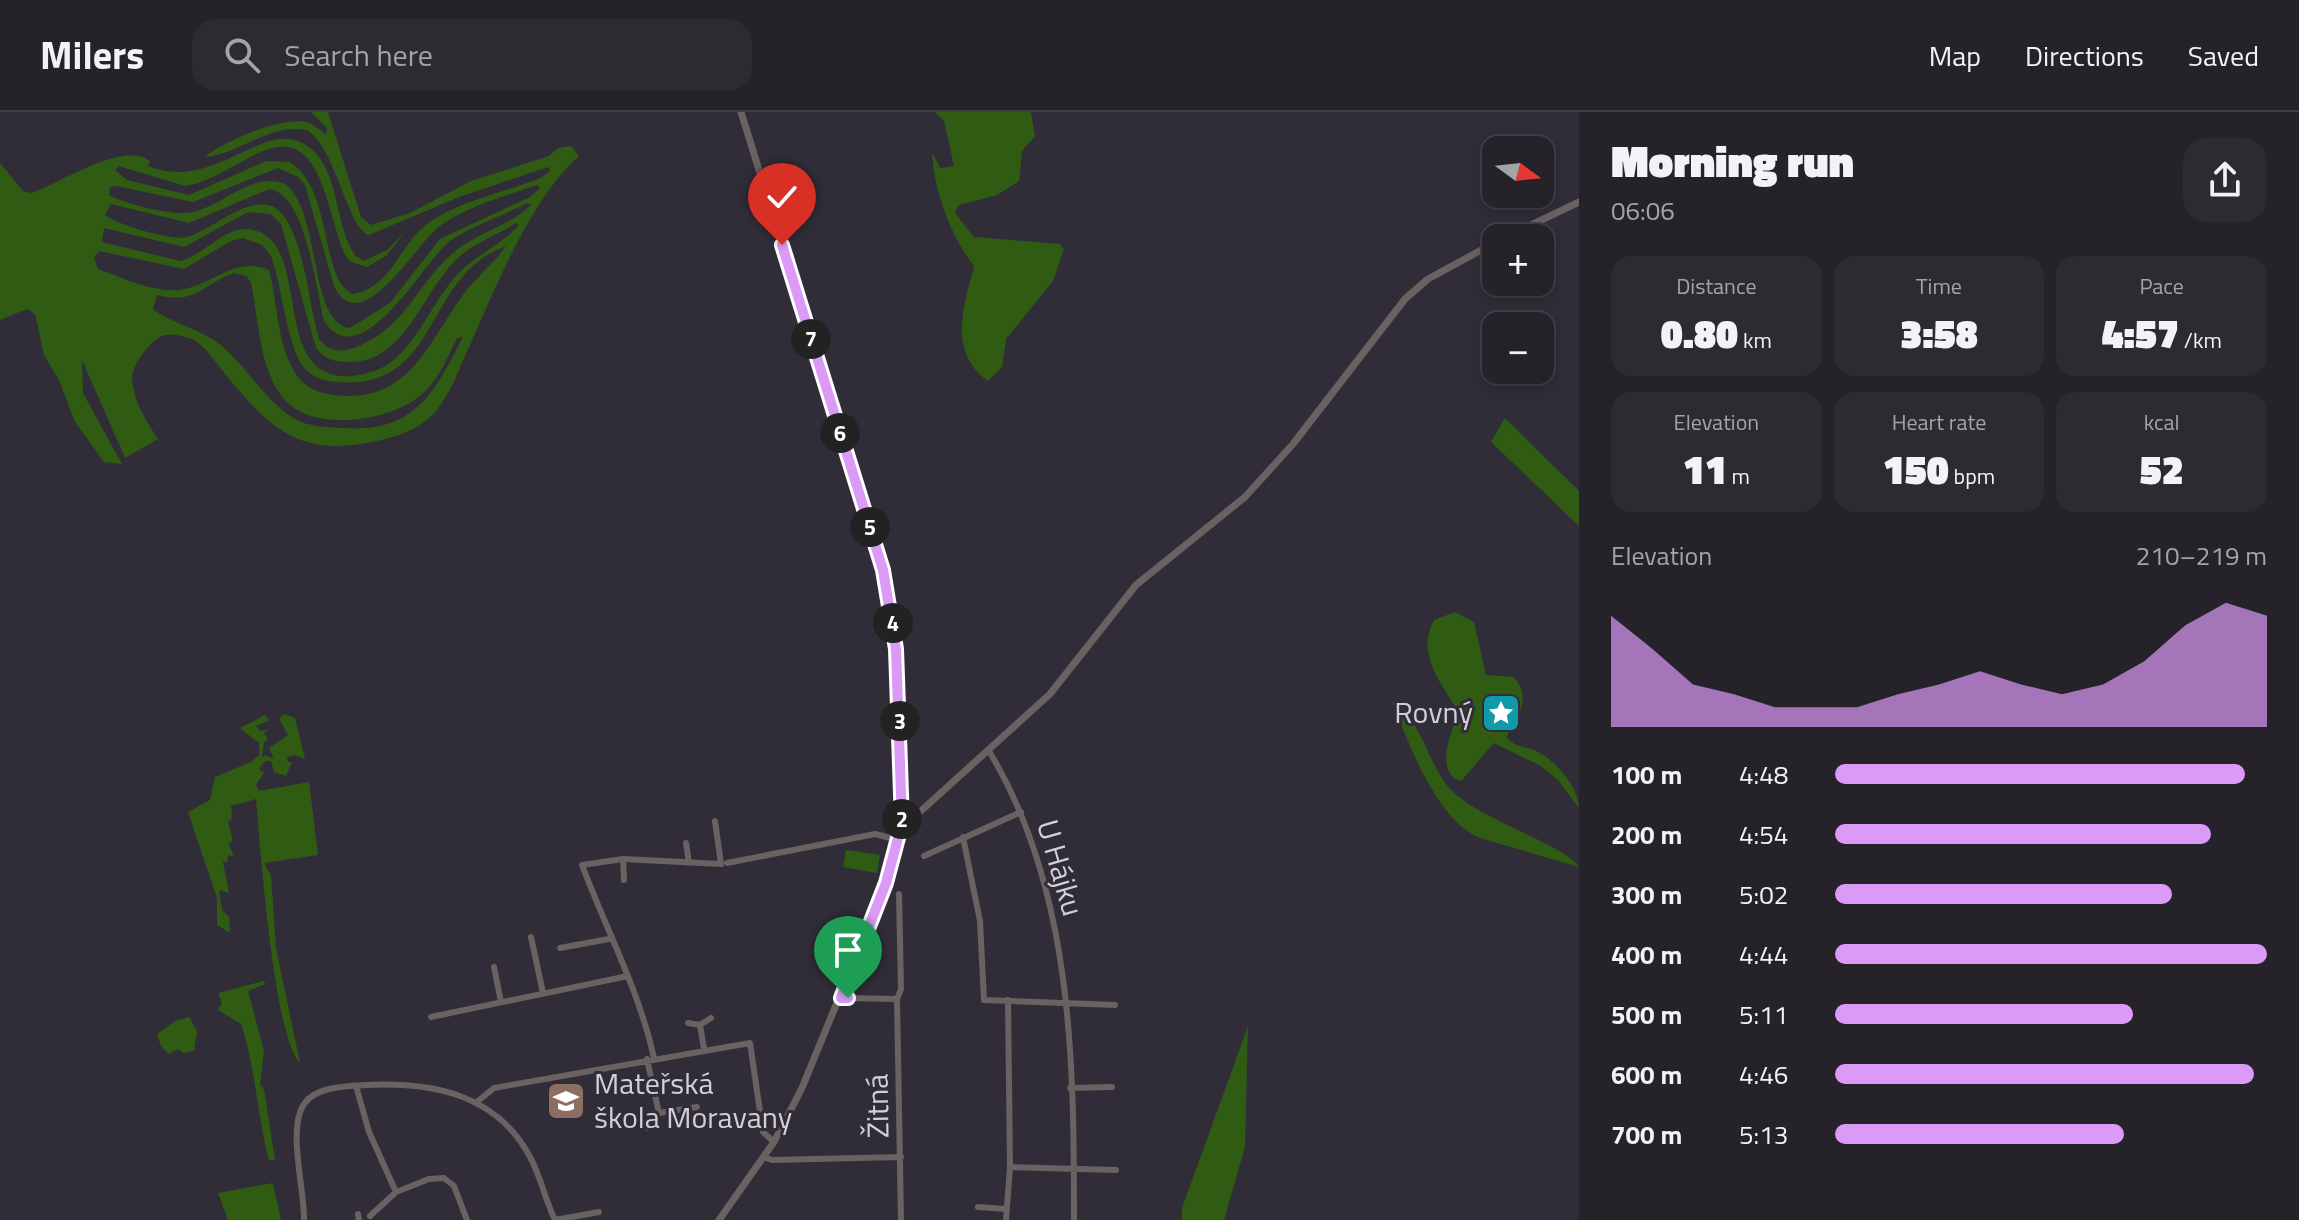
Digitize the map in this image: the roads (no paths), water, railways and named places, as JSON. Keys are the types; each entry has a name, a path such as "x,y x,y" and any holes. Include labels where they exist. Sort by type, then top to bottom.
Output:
{"street":[{"path":"723,1219 774,1142 802,1088 886,883 902,823 896,649 883,570 741,112"},
{"path":"1533,224 1579,202"},
{"path":"902,823 911,820 1050,694 1136,585 1245,497 1293,444 1405,299 1428,279 1482,250"},
{"name":"U Hájku","path":"989,751 1021,812 1052,914 1065,1004 1074,1220"},
{"path":"924,856 1021,812"},
{"path":"659,1113 644,1014 609,939 582,865 623,859 721,864 715,821"},
{"path":"727,863 875,834 898,840"},
{"path":"963,837 980,921 984,1000 1115,1005"},
{"path":"686,843 689,863"},
{"path":"623,859 624,880"},
{"name":"Žitná","path":"899,894 901,989 897,999 901,1220"},
{"path":"531,937 543,993"},
{"path":"560,948 609,939"},
{"path":"494,967 501,1002"},
{"path":"431,1017 628,976"},
{"path":"841,998 897,999"},
{"path":"1006,1220 1010,1167 1008,1000"},
{"path":"688,1023 700,1025 711,1018"},
{"path":"700,1025 704,1049"},
{"path":"478,1101 494,1088 650,1058 750,1043 763,1132 774,1142"},
{"path":"356,1086 369,1132 396,1192"},
{"path":"304,1220 298,1166 302,1108 319,1094 356,1086 448,1091 478,1101 493,1112 526,1149 555,1220 599,1212"},
{"path":"1070,1088 1112,1087"},
{"path":"648,1128 659,1113 697,1107"},
{"path":"764,1157 772,1160 901,1157"},
{"path":"1010,1167 1116,1170"},
{"path":"370,1216 396,1192 429,1179 447,1179 456,1189 467,1220"},
{"path":"978,1207 1006,1209"}],"place":[{"name":"Rovný","path":"1501,713"},
{"name":"Mateřská škola Moravany","path":"566,1101"}]}
